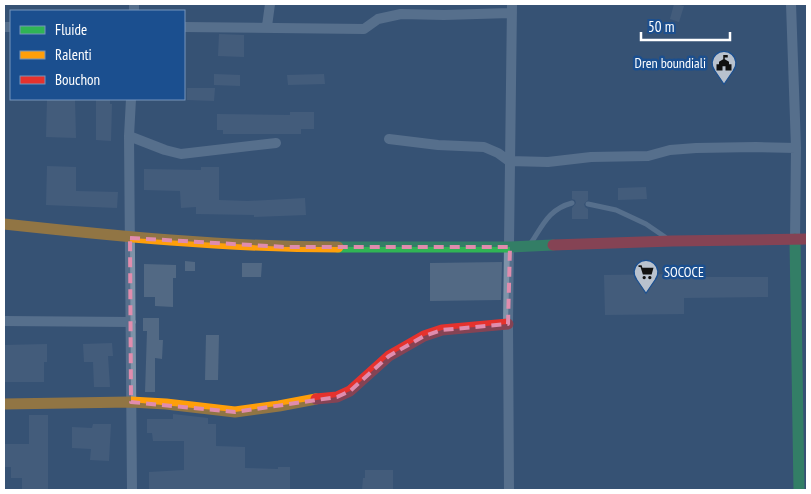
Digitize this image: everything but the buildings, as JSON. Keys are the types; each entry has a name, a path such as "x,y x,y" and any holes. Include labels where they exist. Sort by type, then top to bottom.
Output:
{"main road":[{"path":"4,224 130,238 285,247 510,247 672,241 807,239"},
{"path":"795,239 799,490"},
{"path":"4,404 131,402 236,412 279,406 308,399 337,397 350,391 389,356 424,336 442,330 508,324"}],"street":[{"path":"267,26 270,4"},
{"path":"791,4 796,148 795,239"},
{"path":"185,27 267,26 364,29 378,19 401,14 444,15 512,8 508,324 509,490"},
{"path":"131,100 129,136 132,490"},
{"path":"129,136 181,154 276,143"},
{"path":"389,139 438,145 484,147 510,161 548,162 592,157 648,156 670,150 696,148 796,148"},
{"path":"4,321 131,322"}],"lane":[{"path":"529,246 550,214 561,206 572,203"},
{"path":"588,204 616,210 646,224 672,241"}],"highlighted area":[{"path":"130,238 285,247 510,247 508,324 442,330 424,336 389,356 350,391 337,397 235,412 131,402"}],"traffic: fast":[{"path":"795,239 799,490"},
{"path":"338,247 510,247 553,245"}],"traffic: slow":[{"path":"4,224 129,237 212,243 338,247"},
{"path":"4,404 131,402 235,412 316,399"}],"traffic: jam":[{"path":"553,245 807,239"},
{"path":"316,399 337,397 350,391 389,356 424,336 442,330 508,324"}],"place":[{"name":"Dren boundiali","path":"724,84"},
{"name":"SOCOCE","path":"646,293"}]}
